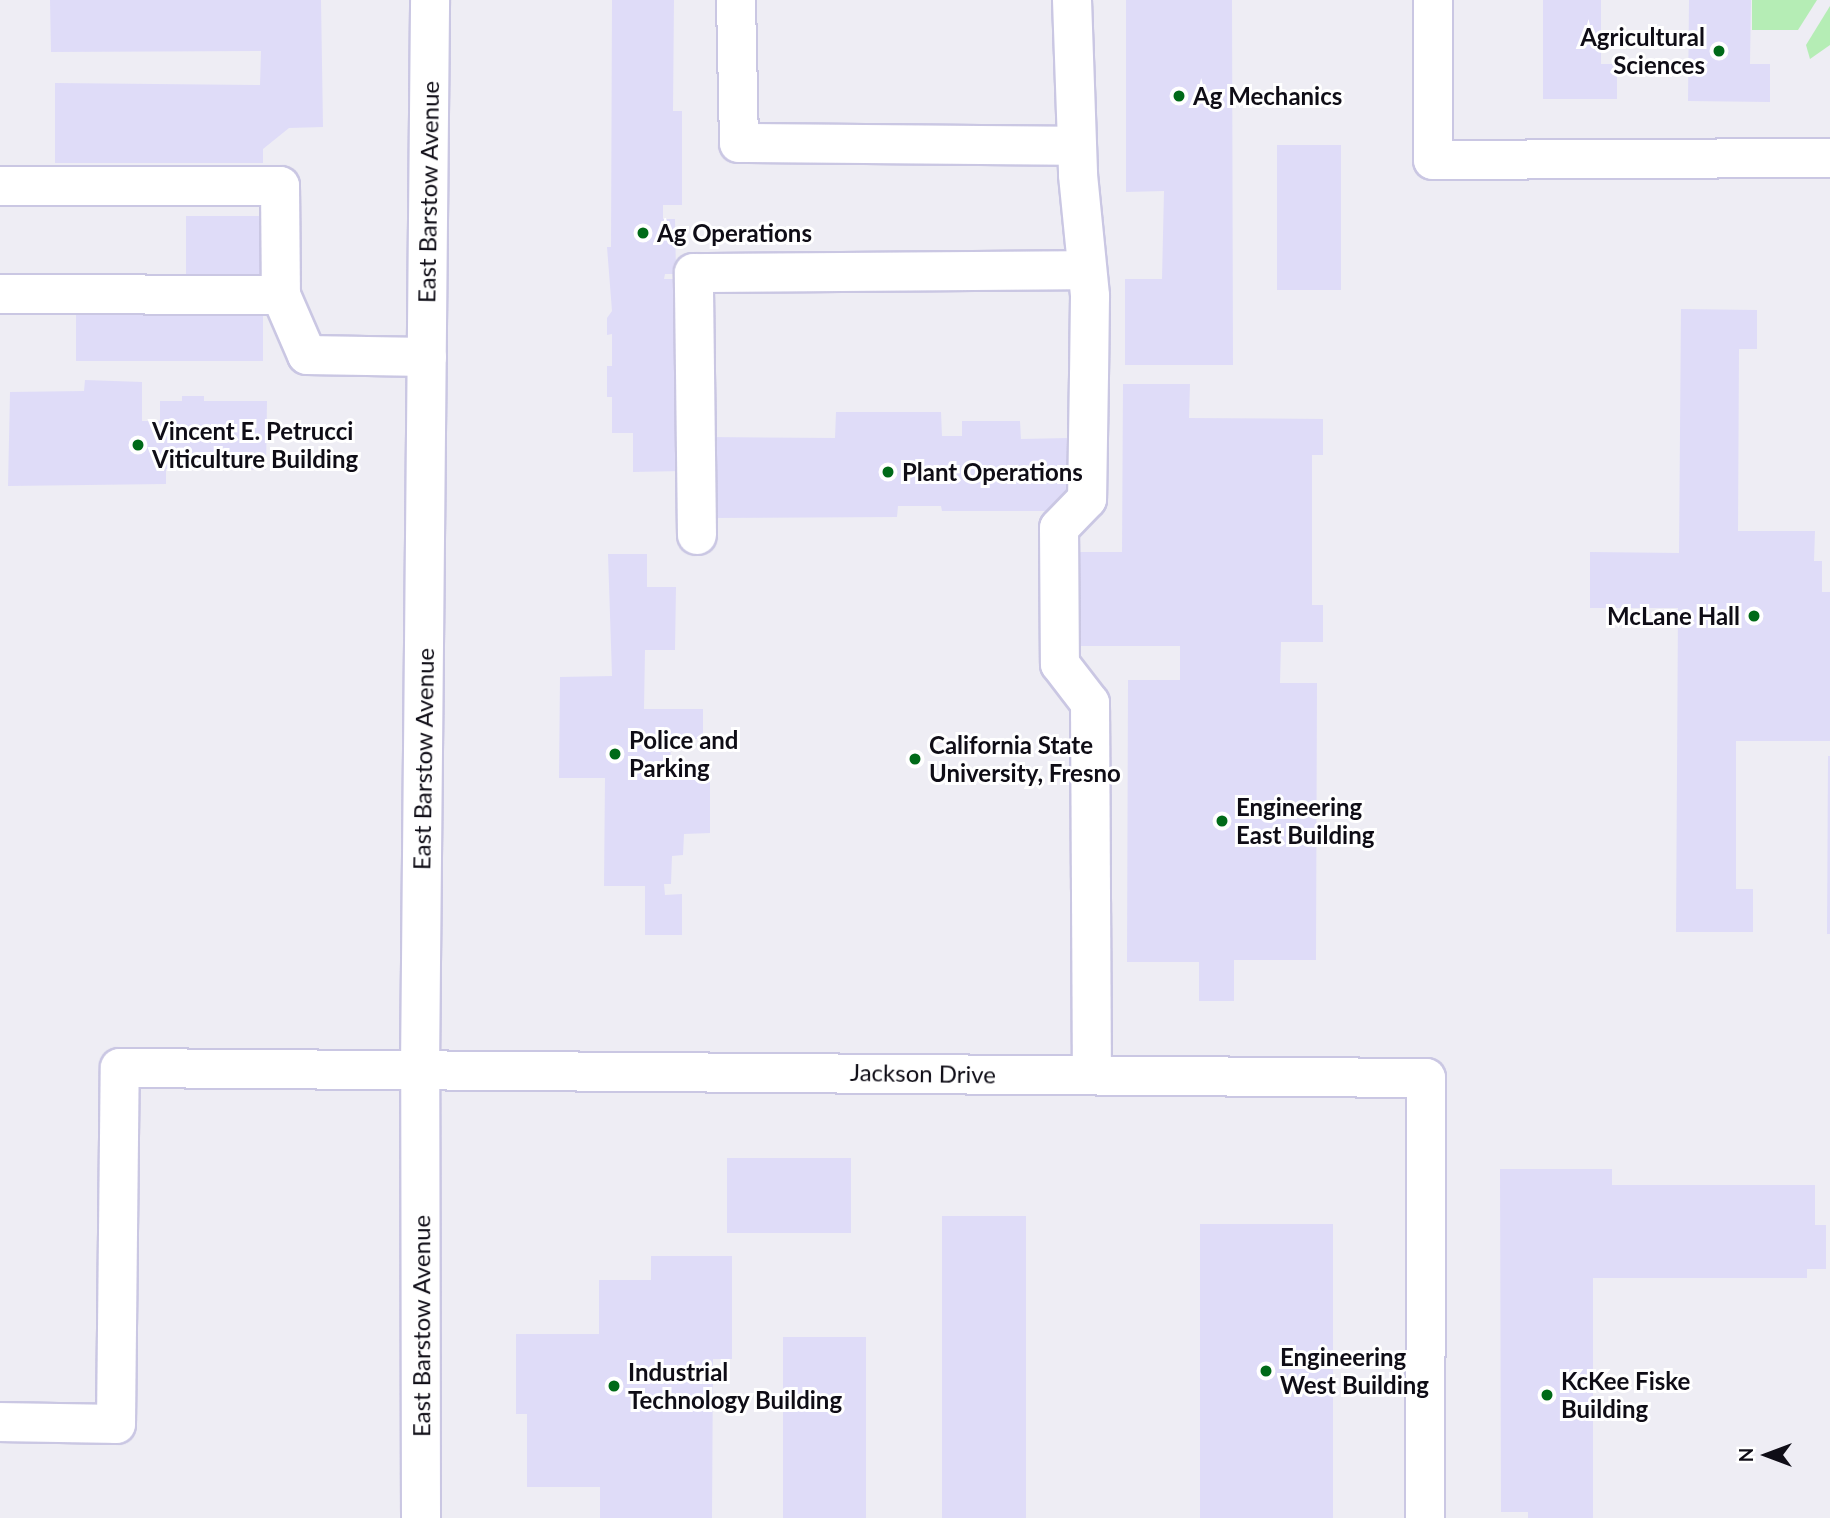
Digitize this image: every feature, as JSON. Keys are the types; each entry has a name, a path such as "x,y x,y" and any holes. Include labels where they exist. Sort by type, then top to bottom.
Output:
{"street":[{"name":"East Barstow Avenue","path":"421,1518 420,1069 430,0"},
{"path":"736,0 739,143 1077,145"},
{"path":"1072,0 1077,145 1087,270 1087,499 1059,528 1060,664 1090,703 1092,1075"},
{"path":"1433,0 1433,160 1830,158"},
{"path":"0,186 280,186 281,295 307,355 427,357"},
{"path":"697,535 695,273 1087,270"},
{"path":"0,294 281,295"},
{"name":"Jackson Drive","path":"0,1422 116,1424 120,1068 1426,1078 1425,1518"}],"shaded area":[{"name":"California State University, Fresno","path":"0,0 1830,0 1830,1518 0,1518"}],"green space":[{"path":"1752,0 1817,0 1798,30 1752,30"},
{"path":"1830,6 1830,45 1810,59 1806,45"}],"building":[{"path":"50,0 321,0 323,127 289,128 263,149 263,163 55,163 55,83 260,85 261,51 51,52"},
{"name":"Ag Operations","path":"612,0 674,0 673,111 682,111 682,205 663,205 663,219 675,219 676,274 665,274 664,279 682,279 682,471 633,472 633,433 612,433 612,397 607,397 607,366 612,366 612,334 607,335 607,318 612,311 607,247 611,247"},
{"name":"Ag Mechanics","path":"1126,0 1232,0 1233,365 1125,365 1125,279 1162,279 1164,191 1126,192"},
{"name":"Agricultural Sciences","path":"1543,0 1601,0 1601,64 1617,64 1617,99 1543,99"},
{"name":"Agricultural Sciences","path":"1689,0 1751,0 1750,64 1770,64 1770,102 1688,101"},
{"path":"1277,145 1341,145 1341,290 1277,290"},
{"path":"186,216 263,216 263,281 186,281"},
{"name":"McLane Hall","path":"1681,309 1757,310 1757,349 1739,349 1738,531 1815,531 1814,561 1822,561 1822,592 1830,592 1830,741 1736,741 1736,889 1753,889 1753,932 1676,932 1678,608 1590,608 1590,552 1679,553"},
{"path":"76,310 263,310 263,361 76,361"},
{"name":"Vincent E. Petrucci Viticulture Building","path":"85,380 142,382 142,421 160,421 160,401 182,401 182,396 204,396 204,401 267,401 266,470 166,469 166,484 8,486 10,392 84,391"},
{"name":"Engineering East Building","path":"1123,384 1190,384 1189,418 1323,419 1323,455 1312,455 1312,605 1323,605 1323,642 1281,642 1280,683 1317,683 1316,960 1234,960 1234,1001 1199,1001 1199,962 1127,962 1128,680 1180,680 1180,646 1068,646 1068,552 1122,552"},
{"name":"Plant Operations","path":"836,412 941,412 942,436 962,436 962,421 1020,421 1021,439 1068,438 1068,511 942,511 941,506 898,506 897,517 709,518 708,437 835,438"},
{"name":"Police and Parking","path":"608,554 647,554 647,587 676,587 675,650 645,650 644,709 703,709 703,739 671,739 670,771 710,768 710,833 684,834 683,855 672,856 671,884 664,884 665,895 682,894 682,935 645,935 645,886 604,886 605,778 559,778 560,677 612,676"},
{"path":"1830,756 1830,934 1827,934"},
{"path":"727,1158 851,1158 851,1233 727,1233"},
{"name":"KcKee Fiske Building","path":"1500,1169 1612,1169 1612,1185 1815,1185 1815,1225 1826,1225 1826,1269 1807,1269 1807,1278 1593,1278 1593,1518 1528,1518 1528,1512 1501,1512"},
{"path":"942,1216 1026,1216 1026,1518 942,1518"},
{"name":"Engineering West Building","path":"1200,1224 1333,1224 1333,1518 1200,1518"},
{"name":"Industrial Technology Building","path":"651,1256 732,1256 732,1359 713,1359 712,1518 600,1518 600,1487 527,1487 527,1414 516,1414 516,1334 599,1334 599,1280 651,1280"},
{"name":"Industrial Technology Building","path":"783,1337 866,1337 866,1518 783,1518"}],"place":[{"name":"Agricultural Sciences","path":"1719,51"},
{"name":"Ag Mechanics","path":"1179,96"},
{"name":"Ag Operations","path":"643,233"},
{"name":"Vincent E. Petrucci Viticulture Building","path":"138,445"},
{"name":"Plant Operations","path":"888,472"},
{"name":"McLane Hall","path":"1754,616"},
{"name":"Police and Parking","path":"615,754"},
{"name":"California State University, Fresno","path":"915,759"},
{"name":"Engineering East Building","path":"1222,821"},
{"name":"Engineering West Building","path":"1266,1371"},
{"name":"Industrial Technology Building","path":"614,1386"},
{"name":"KcKee Fiske Building","path":"1547,1395"}]}
